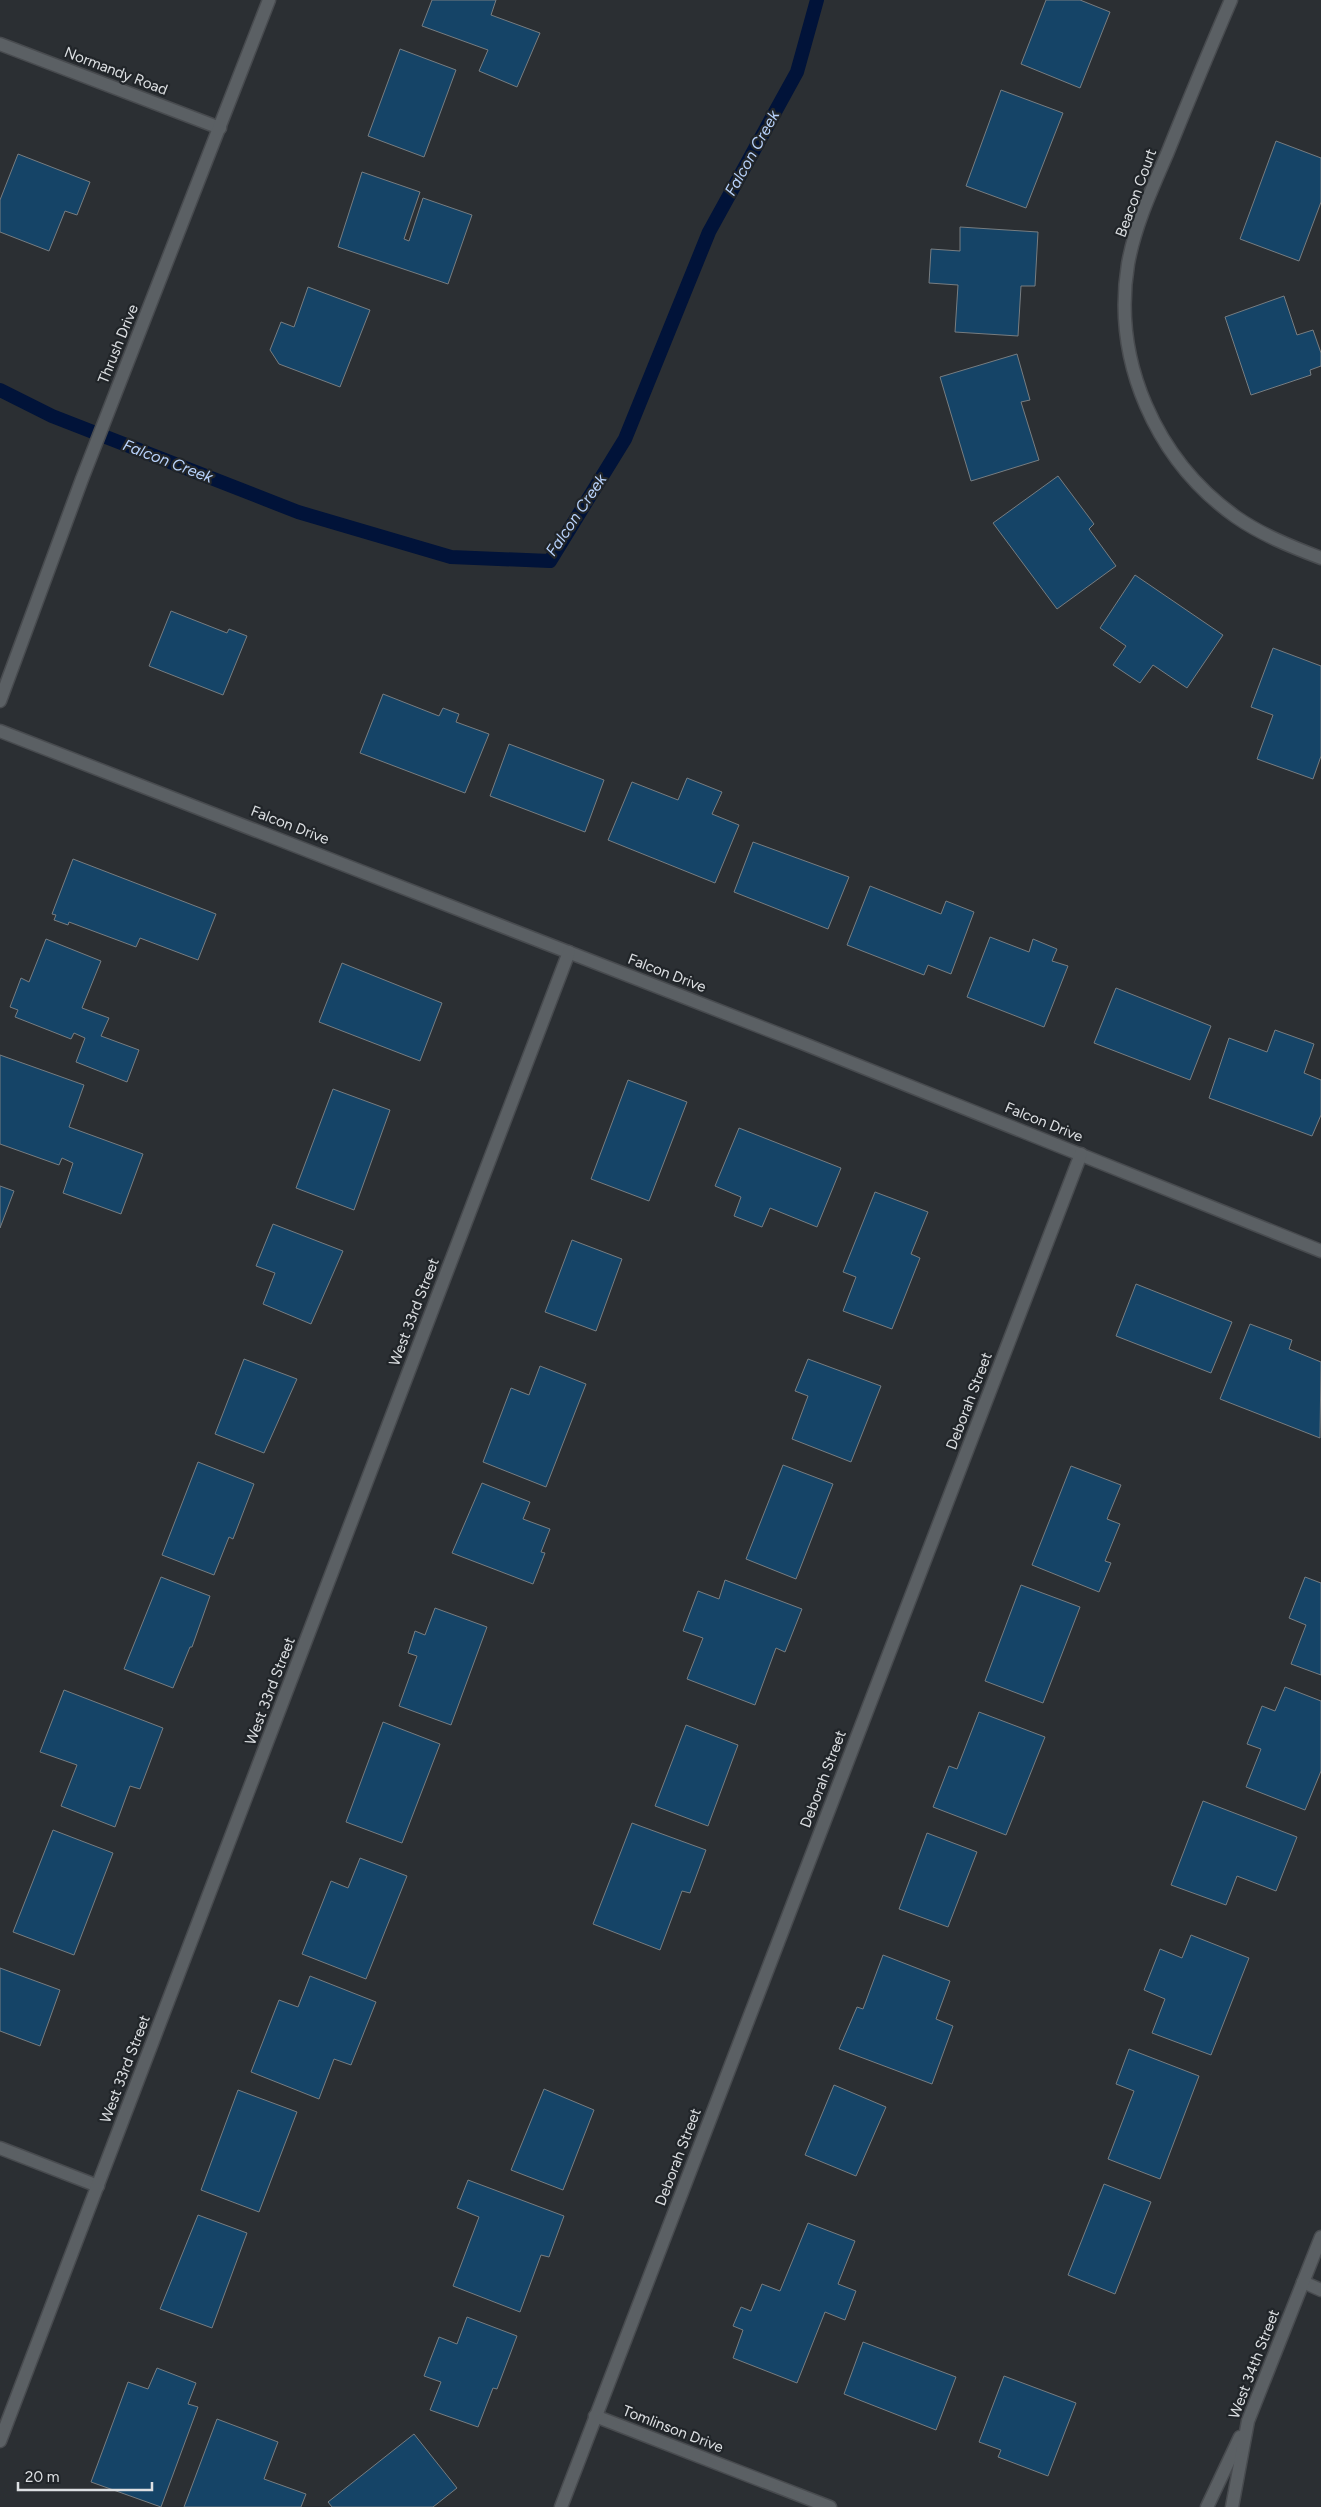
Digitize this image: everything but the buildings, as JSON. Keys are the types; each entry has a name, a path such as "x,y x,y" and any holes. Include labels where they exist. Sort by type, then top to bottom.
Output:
{"street":[{"name":"Thrush Drive","path":"0,701 82,479 269,0"},
{"name":"Beacon Court","path":"1230,0 1138,224 1128,264 1124,326 1127,346 1145,406 1177,460 1192,477 1215,500 1243,521 1272,538 1321,558"},
{"name":"Normandy Road","path":"0,44 220,128"},
{"name":"Falcon Drive","path":"0,731 569,952 1321,1251"},
{"name":"West 33rd Street","path":"0,2441 569,952"},
{"name":"Deborah Street","path":"595,2416 1081,1154"},
{"path":"0,2148 98,2186"},
{"name":"West 34th Street","path":"1232,2507 1248,2421 1321,2237"},
{"path":"1303,2282 1321,2290"},
{"path":"561,2507 595,2416"},
{"name":"Tomlinson Drive","path":"595,2416 830,2507"},
{"path":"1207,2507 1248,2421"}],"waterway":[{"name":"Falcon Creek","path":"0,390 52,416 298,512 451,557 550,561 625,439 709,232 797,72 817,0"}]}
